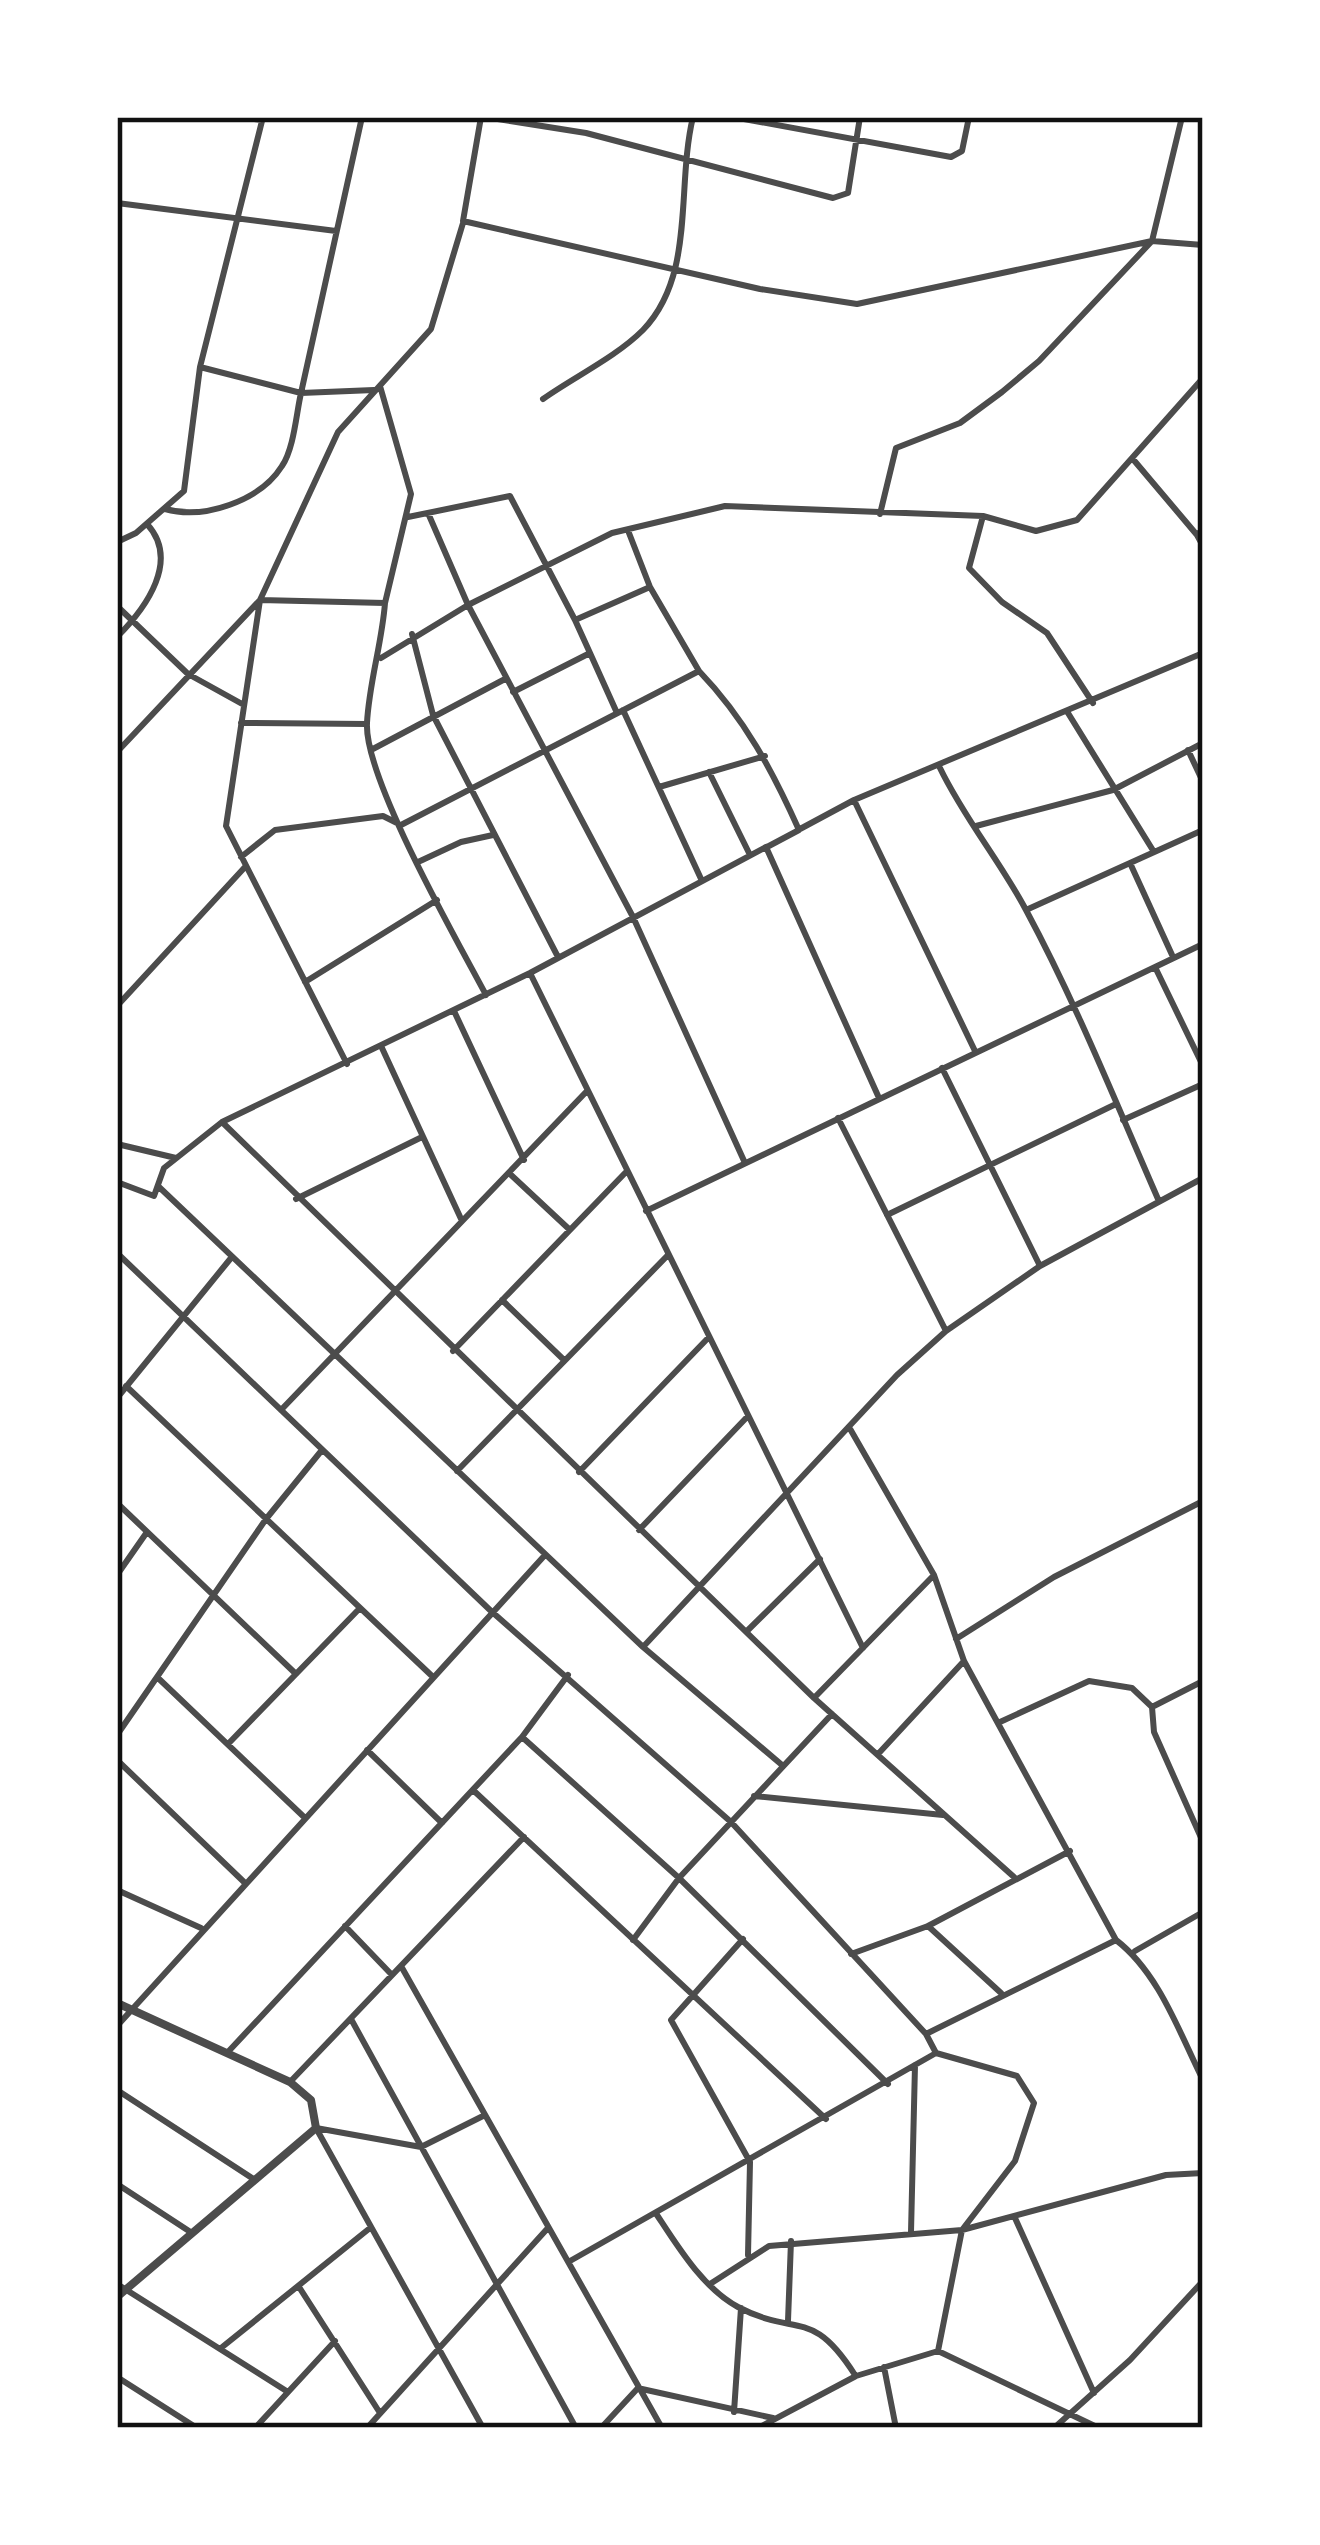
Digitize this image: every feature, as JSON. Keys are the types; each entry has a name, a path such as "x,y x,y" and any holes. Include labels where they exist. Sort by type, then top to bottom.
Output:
{"street":[{"path":"117,542 147,524 184,491 200,367 263,119 239,117"},
{"path":"166,509 195,515 262,488 285,464 312,361 362,117"},
{"path":"347,1064 226,820 260,600 338,432 431,329 463,221 483,117 586,133 833,198 848,193 860,117"},
{"path":"543,399 640,332 667,299 677,268 683,158 693,117"},
{"path":"733,117 951,158 962,151 969,117"},
{"path":"880,514 896,448 960,423 1002,392 1040,361 1152,241 1182,117"},
{"path":"117,203 336,231"},
{"path":"463,221 856,304 1152,241 1203,245"},
{"path":"200,367 301,393 377,387"},
{"path":"381,658 412,634 610,534 725,506 782,504 880,514 983,516 1052,530 1077,520 1203,378"},
{"path":"377,387 411,494 385,603 381,658 367,724 371,750 417,863 486,995"},
{"path":"1132,458 1200,532 1203,546"},
{"path":"408,517 510,496 702,881"},
{"path":"428,512 468,605 633,917 745,1163"},
{"path":"983,516 969,568 1002,602 1047,633 1093,704"},
{"path":"117,637 133,622 164,565 162,541 147,524"},
{"path":"628,533 650,587 699,671 730,703 765,756 800,830"},
{"path":"575,620 650,587"},
{"path":"117,752 260,600 385,603"},
{"path":"117,606 188,674 244,705"},
{"path":"412,634 433,715 558,958"},
{"path":"513,692 590,653"},
{"path":"117,1182 154,1196 164,1168 222,1123 530,974 854,800 1093,704 1203,653"},
{"path":"401,825 699,671"},
{"path":"371,750 506,679"},
{"path":"1068,713 1154,852"},
{"path":"241,723 367,724"},
{"path":"976,826 1113,790 1203,743"},
{"path":"1188,750 1203,782"},
{"path":"659,787 765,756"},
{"path":"940,768 962,813 976,826 1026,910 1159,1199"},
{"path":"710,772 751,855"},
{"path":"854,800 976,1052"},
{"path":"241,857 274,830 383,816 401,825"},
{"path":"1026,910 1203,830"},
{"path":"417,863 461,842 493,836"},
{"path":"766,847 879,1098"},
{"path":"1130,863 1173,957"},
{"path":"117,1006 245,866"},
{"path":"304,982 436,900"},
{"path":"646,1211 1203,944"},
{"path":"1155,965 1203,1066"},
{"path":"530,974 863,1648"},
{"path":"454,1011 524,1160"},
{"path":"382,1048 462,1221"},
{"path":"942,1068 1040,1266"},
{"path":"1124,1120 1203,1084"},
{"path":"280,1411 586,1092"},
{"path":"887,1215 1116,1104"},
{"path":"838,1118 946,1331"},
{"path":"222,1123 814,1698 1013,1877"},
{"path":"296,1199 422,1137"},
{"path":"119,1148 176,1158"},
{"path":"453,1351 626,1172"},
{"path":"510,1174 570,1230"},
{"path":"643,1647 848,1427 946,1331 1040,1266 1203,1178"},
{"path":"158,1186 643,1647 782,1765"},
{"path":"117,1253 491,1611 731,1822 926,2034 936,2054"},
{"path":"457,1471 668,1255"},
{"path":"117,1398 231,1258"},
{"path":"502,1300 564,1361"},
{"path":"579,1472 709,1337"},
{"path":"126,1386 432,1676"},
{"path":"639,1530 748,1416"},
{"path":"848,1427 934,1575 964,1661 1116,1940 1135,1951 1192,2047 1203,2080"},
{"path":"117,1735 266,1519 322,1450"},
{"path":"956,1640 1054,1576 1203,1501"},
{"path":"117,1503 296,1674"},
{"path":"117,1576 147,1532"},
{"path":"117,2026 545,1555"},
{"path":"746,1632 820,1558"},
{"path":"814,1698 934,1575"},
{"path":"228,1744 360,1608"},
{"path":"880,1753 964,1661"},
{"path":"227,2053 522,1737 568,1675"},
{"path":"157,1677 304,1817"},
{"path":"1000,1722 1089,1681 1132,1688 1152,1708 1154,1732 1203,1842"},
{"path":"1152,1708 1203,1681"},
{"path":"633,1940 679,1878 832,1714"},
{"path":"522,1737 679,1878 888,2084"},
{"path":"366,1749 442,1823"},
{"path":"117,1760 244,1882"},
{"path":"472,1790 826,2119"},
{"path":"754,1796 946,1815"},
{"path":"290,2081 524,1838"},
{"path":"850,1954 928,1926 1013,1877 1070,1851"},
{"path":"117,1887 202,1929"},
{"path":"1135,1951 1203,1912"},
{"path":"345,1926 392,1976"},
{"path":"928,1926 1001,1994"},
{"path":"743,1939 671,2026 750,2162 748,2255"},
{"path":"926,2034 1116,1940"},
{"path":"401,1966 662,2428"},
{"path":"117,2002 290,2081 311,2101 316,2128 483,2428"},
{"path":"351,2019 576,2428"},
{"path":"570,2261 936,2054 1018,2076 1034,2103 1015,2161 962,2230 938,2351"},
{"path":"911,2233 915,2065"},
{"path":"117,2090 255,2180"},
{"path":"316,2128 421,2147 483,2116"},
{"path":"288,2392 120,2290 316,2128"},
{"path":"710,2284 748,2255 791,2241 962,2230 1166,2175 1203,2173"},
{"path":"117,2184 192,2234"},
{"path":"657,2215 710,2284 741,2308 833,2339 856,2376"},
{"path":"1015,2218 1094,2393"},
{"path":"221,2348 370,2228"},
{"path":"367,2428 548,2229"},
{"path":"788,2322 791,2241"},
{"path":"1054,2428 1203,2281"},
{"path":"299,2287 380,2414"},
{"path":"734,2412 741,2308"},
{"path":"255,2428 335,2341"},
{"path":"758,2428 856,2376 938,2351 1100,2428"},
{"path":"884,2367 896,2428"},
{"path":"117,2377 197,2428"},
{"path":"638,2387 773,2418"},
{"path":"602,2428 638,2387"}]}
